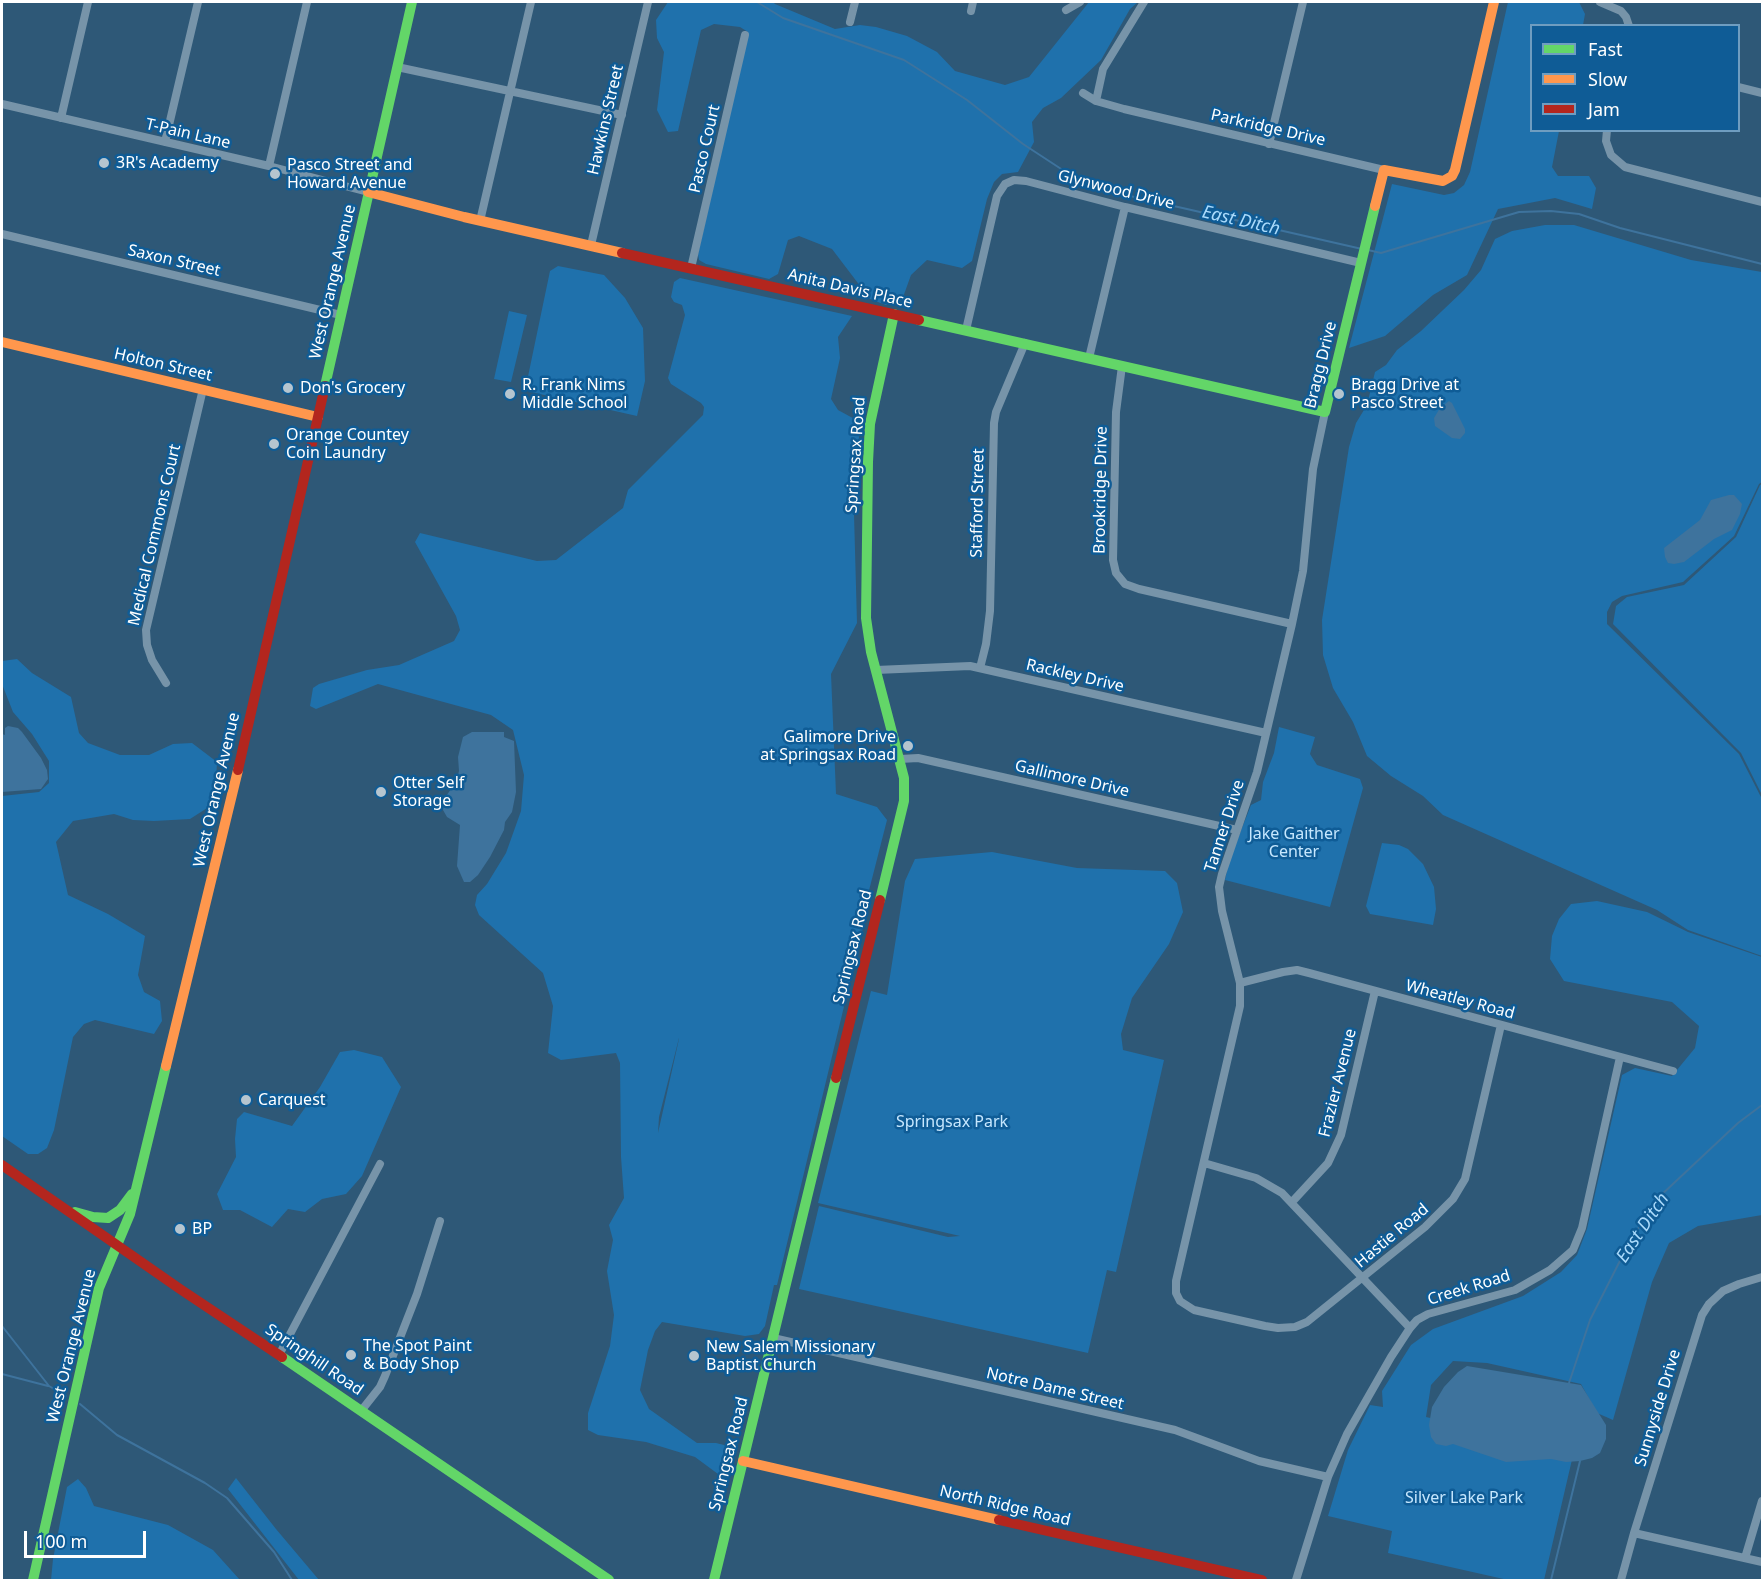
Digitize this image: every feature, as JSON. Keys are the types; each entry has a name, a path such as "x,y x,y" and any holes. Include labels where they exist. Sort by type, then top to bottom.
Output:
{"street":[{"path":"61,118 88,2"},
{"path":"165,142 198,2"},
{"path":"269,166 307,2"},
{"name":"West Orange Avenue","path":"33,1581 99,1288 130,1214 139,1181 248,729 412,2"},
{"path":"480,221 531,2"},
{"name":"Hawkins Street","path":"591,245 648,2"},
{"path":"850,22 855,2"},
{"path":"971,11 973,2"},
{"path":"1066,9 1080,2"},
{"path":"1096,101 1103,69 1144,2"},
{"path":"1269,144 1303,2"},
{"name":"Parkridge Drive","path":"1083,93 1096,101 1269,144 1443,181 1455,170 1494,2"},
{"path":"1600,2 1621,11 1628,24"},
{"name":"Pasco Court","path":"691,268 745,35"},
{"path":"397,67 622,115"},
{"path":"1740,88 1762,93"},
{"name":"T-Pain Lane","path":"2,104 269,166 368,192"},
{"path":"1607,132 1606,141 1611,155 1618,163 1634,171 1762,202"},
{"name":"Bragg Drive","path":"1303,571 1313,469 1384,170"},
{"name":"Glynwood Drive","path":"966,330 997,196 1005,184 1014,180 1362,259"},
{"name":"Anita Davis Place","path":"368,192 480,221 1325,412"},
{"path":"1089,358 1125,207"},
{"name":"Saxon Street","path":"2,234 341,315"},
{"name":"Springsax Road","path":"714,1581 899,827 904,788 900,759 868,636 866,618 867,462 875,398 894,314"},
{"name":"Holton Street","path":"2,342 318,417"},
{"name":"Stafford Street","path":"980,668 990,611 994,423 996,412 1025,343"},
{"name":"Brookridge Drive","path":"1122,366 1116,412 1113,560 1116,573 1125,584 1139,589 1292,624"},
{"name":"Medical Commons Court","path":"166,683 152,660 147,645 146,630 203,389"},
{"name":"Tanner Drive","path":"1180,1301 1176,1293 1176,1281 1238,1014 1240,983 1221,911 1219,887 1257,772 1303,571"},
{"name":"Rackley Drive","path":"876,669 970,666 1266,734"},
{"name":"Gallimore Drive","path":"900,759 918,758 1237,830"},
{"name":"Wheatley Road","path":"1240,983 1297,970 1673,1071"},
{"name":"Frazier Avenue","path":"1292,1202 1328,1164 1341,1135 1375,991"},
{"name":"Hastie Road","path":"1180,1301 1194,1310 1278,1328 1295,1327 1307,1322 1364,1278 1448,1206 1461,1187 1470,1163 1501,1025"},
{"name":"Creek Road","path":"1296,1581 1328,1477 1347,1434 1410,1328 1417,1320 1428,1314 1515,1290 1550,1270 1573,1250 1582,1228 1620,1057"},
{"path":"1204,1163 1256,1178 1282,1193 1410,1328"},
{"path":"279,1355 380,1164"},
{"name":"Springhill Road","path":"2,1165 609,1581"},
{"path":"66,1209 93,1217 108,1218 124,1205 139,1181"},
{"path":"361,1411 380,1387 385,1376 417,1294 440,1221"},
{"name":"Sunnyside Drive","path":"1621,1581 1702,1315 1709,1304 1723,1291 1762,1277"},
{"name":"Notre Dame Street","path":"773,1338 1175,1430 1259,1461 1328,1477"},
{"name":"North Ridge Road","path":"742,1461 1262,1581"},
{"path":"1745,1558 1762,1501"},
{"path":"1634,1533 1762,1562"}],"green space":[{"path":"668,2 773,2 835,29 860,25 876,27 907,36 937,52 955,71 1005,85 1029,77 1089,2 1138,2 1130,9 1101,60 1061,98 1043,108 1032,122 1034,142 1018,172 1002,174 994,182 987,199 972,261 962,268 927,260 911,275 902,300 886,305 870,299 832,249 799,236 788,240 778,274 769,279 706,264 699,260 698,254 748,32 740,27 714,24 701,30 678,131 668,132 657,110 664,52 657,38 656,20"},
{"path":"1508,2 1579,2 1585,14 1583,24 1530,24 1530,132 1559,132 1552,167 1558,176 1589,176 1596,188 1592,209 1555,198 1498,209 1467,275 1433,295 1385,336 1349,348 1392,184 1444,195 1454,193 1464,185 1470,172"},
{"path":"1545,225 1574,225 1691,260 1762,272 1762,482 1734,536 1683,582 1622,596 1612,602 1607,612 1607,624 1739,754 1762,799 1762,956 1688,930 1657,910 1443,815 1423,796 1391,776 1367,756 1353,722 1333,688 1323,655 1322,620 1349,447 1356,423 1367,405 1375,372 1386,365 1397,350 1421,331 1464,290 1481,270 1495,239 1512,231"},
{"path":"558,266 604,275 625,298 643,328 645,381 637,416 531,392 526,386 550,271"},
{"path":"680,278 852,316 838,337 840,358 831,399 838,410 860,422 854,514 857,623 831,674 836,794 877,807 887,820 777,1285 774,1285 765,1326 759,1334 745,1336 662,1322 655,1331 648,1350 640,1390 649,1409 697,1443 716,1443 728,1446 732,1453 722,1472 718,1474 695,1457 646,1442 598,1435 588,1430 588,1413 610,1346 614,1315 607,1271 613,1240 609,1225 624,1198 620,1063 616,1053 561,1060 548,1053 553,1006 543,973 479,915 475,905 477,895 487,884 506,853 521,811 524,775 513,730 491,715 378,684 316,709 310,706 313,688 319,684 367,670 399,665 454,641 460,630 456,616 415,542 420,533 537,561 556,560 623,508 628,490 703,415 704,407 701,403 671,384 668,378 685,315 682,305 674,302 671,297 674,282","holes":["679,1038 658,1133 659,1117"]},
{"path":"509,311 527,315 511,382 494,379"},
{"path":"1762,484 1762,795 1741,753 1613,624 1616,606 1627,597 1684,585 1736,537"},
{"path":"17,659 32,673 71,697 79,733 88,743 120,755 149,755 173,744 192,743 217,762 215,803 190,819 133,820 114,814 73,821 56,842 68,895 108,914 145,936 138,975 144,992 160,1001 162,1021 154,1034 95,1020 84,1024 73,1037 54,1130 47,1148 38,1154 28,1154 2,1136 2,796 39,792 49,783 49,761 32,734 13,712 2,684 2,661"},
{"name":"Jake Gaither Center","path":"1279,727 1315,737 1310,754 1317,765 1360,779 1363,788 1330,907 1225,880 1229,861 1251,805 1261,800 1263,782 1274,753"},
{"path":"1382,843 1399,845 1408,849 1423,864 1434,887 1436,909 1433,925 1370,914 1366,906"},
{"name":"Springsax Park","path":"992,852 1077,868 1165,871 1177,883 1183,912 1169,944 1132,998 1121,1034 1123,1050 1164,1060 1116,1272 1107,1270 1088,1353 799,1289 819,1206 948,1237 960,1236 818,1203 871,991 887,995 905,881 915,859"},
{"name":"Silver Lake Park","path":"1597,901 1647,912 1688,932 1762,957 1762,1215 1698,1226 1669,1243 1652,1282 1613,1420 1597,1413 1581,1384 1487,1363 1453,1361 1431,1385 1426,1417 1574,1451 1544,1580 1508,1580 1388,1553 1392,1531 1328,1516 1348,1450 1370,1405 1383,1407 1382,1391 1411,1345 1433,1329 1523,1296 1561,1272 1577,1255 1587,1229 1622,1075 1635,1068 1672,1076 1695,1048 1699,1026 1672,1002 1564,981 1550,959 1552,936 1559,919 1571,904"},
{"path":"354,1050 382,1057 401,1087 362,1176 346,1194 322,1199 305,1212 288,1209 272,1227 240,1210 223,1210 217,1194 236,1157 237,1119 244,1112 292,1126 320,1087 340,1052"},
{"path":"236,1478 319,1580 299,1580 228,1489"},
{"path":"78,1479 86,1488 94,1506 168,1525 213,1550 240,1580 51,1580 67,1487"}],"shaded area":[{"path":"1449,401 1465,429 1460,439 1452,438 1435,426 1434,418 1440,408"},
{"path":"1734,495 1742,504 1732,530 1714,539 1684,562 1668,563 1664,548 1700,520 1711,500"},
{"path":"8,726 18,728 41,758 47,770 48,779 41,789 2,792 2,734 5,735 5,728"},
{"path":"472,732 504,732 504,737 514,741 516,792 512,812 505,822 504,830 490,857 478,875 470,882 464,882 457,866 460,825 447,817 443,810 444,799 456,782 459,771 458,757 463,737"},
{"path":"1467,1366 1581,1385 1606,1425 1606,1439 1600,1453 1580,1461 1566,1462 1551,1459 1506,1462 1453,1444 1446,1446 1436,1444 1431,1437 1429,1425 1432,1407 1444,1387"}],"waterway":[{"name":"East Ditch","path":"757,2 783,18 904,60 967,100 1023,144 1078,180 1095,188 1362,249"},
{"name":"East Ditch","path":"1368,250 1381,253 1519,212 1551,211 1579,214 1620,228 1762,264"},
{"name":"East Ditch","path":"1569,1383 1590,1320 1630,1241 1658,1198 1738,1123 1762,1105"},
{"path":"2,1326 49,1386 66,1396"},
{"path":"2,1374 48,1386"},
{"path":"80,1404 117,1435 205,1483 227,1498 274,1552 292,1580"},
{"name":"East Ditch","path":"1551,1580 1580,1461"}],"traffic: fast":[{"path":"325,386 412,2"},
{"path":"919,320 1325,412 1375,206"},
{"path":"880,900 904,801 904,778 871,652 866,618 868,462 870,424 894,314"},
{"path":"33,1580 99,1288 130,1214 166,1066"},
{"path":"714,1580 836,1078"},
{"path":"75,1212 108,1218 120,1210 132,1194"},
{"path":"282,1357 609,1580"}],"traffic: slow":[{"path":"1375,206 1384,170 1443,181 1452,176 1494,2"},
{"path":"368,192 464,217 622,253"},
{"path":"2,342 318,417"},
{"path":"166,1066 238,770"},
{"path":"743,1461 999,1520"}],"traffic: jam":[{"path":"622,253 919,320"},
{"path":"238,770 325,386"},
{"path":"836,1078 880,900"},
{"path":"2,1165 282,1357"},
{"path":"999,1520 1262,1580"}],"place":[{"name":"3R's Academy","path":"104,163"},
{"name":"Pasco Street and Howard Avenue","path":"275,174"},
{"name":"Don's Grocery","path":"288,388"},
{"name":"R. Frank Nims Middle School","path":"510,394"},
{"name":"Bragg Drive at Pasco Street","path":"1339,394"},
{"name":"Orange Countey Coin Laundry","path":"274,444"},
{"name":"Galimore Drive at Springsax Road","path":"908,746"},
{"name":"Otter Self Storage","path":"381,792"},
{"name":"Carquest","path":"246,1100"},
{"name":"BP","path":"180,1229"},
{"name":"The Spot Paint & Body Shop","path":"351,1355"},
{"name":"New Salem Missionary Baptist Church","path":"694,1356"}]}
